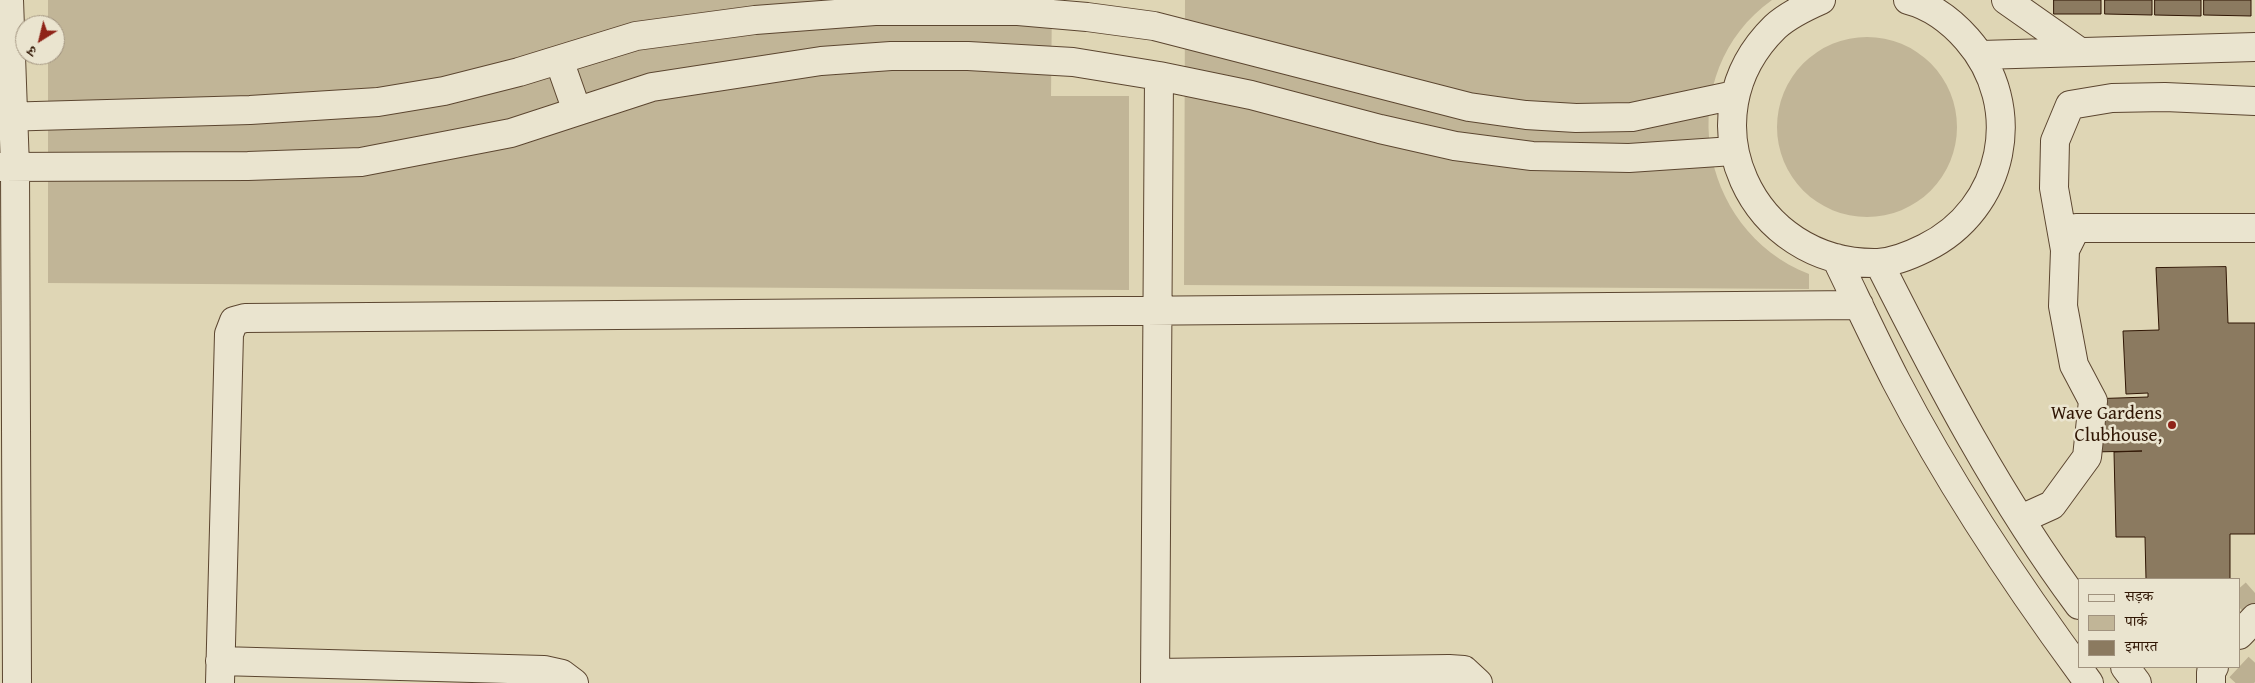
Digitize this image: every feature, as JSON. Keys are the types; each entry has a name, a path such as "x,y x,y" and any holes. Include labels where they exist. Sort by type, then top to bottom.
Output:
{"street":[{"path":"9,0 6,117 17,683"},
{"path":"1821,0 1799,10 1777,26 1758,46 1744,69 1735,95 1731,123 1733,151 1746,188 1769,220 1800,244 1836,258 1879,263 1907,256 1944,238 1974,210 1994,174 2002,134 1998,93 1981,55 1954,24 1917,2 1908,0"},
{"path":"2006,0 2080,52"},
{"path":"6,117 250,110 378,102 444,92 636,36 755,20 875,11 1018,11 1087,8 1469,108 1526,115 1576,118 1632,117 1735,95"},
{"path":"1981,55 2255,47"},
{"path":"1251,95 1262,53"},
{"path":"8,167 248,166 361,162 512,133 652,87 821,60 891,56 968,56 1073,62 1159,76 1251,95 1380,129 1456,146 1532,156 1629,158 1733,151"},
{"path":"559,60 578,111"},
{"path":"1159,76 1155,678 1449,669 1464,670 1478,683"},
{"path":"2021,519 2052,505 2087,458 2093,401 2074,365 2063,306 2065,250 2054,188 2055,141 2070,106 2112,98 2255,101"},
{"path":"2065,250 2076,228 2255,228"},
{"path":"1836,258 1896,382 1964,500 2038,614 2089,683"},
{"path":"1879,263 1930,364 1996,480 2078,604"},
{"path":"574,683 562,674 544,670 220,672 229,334 234,322 255,318 1859,305"},
{"path":"2240,634 2255,618"},
{"path":"2126,668 2137,683"},
{"path":"2211,683 2211,672 2213,668"}],"green space":[{"path":"48,0 1052,0 1051,96 1129,96 1129,290 48,283 48,65 65,65 65,15 48,15"},
{"path":"1185,0 1772,0 1740,31 1719,67 1710,107 1710,148 1721,187 1741,223 1771,253 1809,274 1809,289 1184,285"},
{"path":"1876,37 1885,38 1910,47 1931,63 1947,84 1956,109 1956,145 1947,170 1931,191 1910,207 1902,210 1885,216 1858,217 1849,216 1824,207 1797,184 1787,170 1778,145 1777,118 1778,109 1787,84 1810,57 1824,47 1849,38"}],"building":[{"path":"2054,0 2101,0 2101,14 2054,14"},
{"path":"2105,0 2152,0 2152,15 2105,14"},
{"path":"2155,0 2201,0 2201,16 2155,15"},
{"path":"2204,0 2251,0 2251,16 2204,15"},
{"name":"Wave Gardens Clubhouse,","path":"2226,267 2228,323 2255,323 2255,534 2230,534 2230,578 2146,578 2145,537 2116,537 2114,452 2142,451 2091,452 2088,399 2148,397 2148,393 2126,394 2123,331 2159,330 2156,268"}],"tunnel":[{"path":"2240,606 2255,593"},
{"path":"2240,668 2255,682"}],"place":[{"name":"Wave Gardens Clubhouse,","path":"2172,425"}]}
